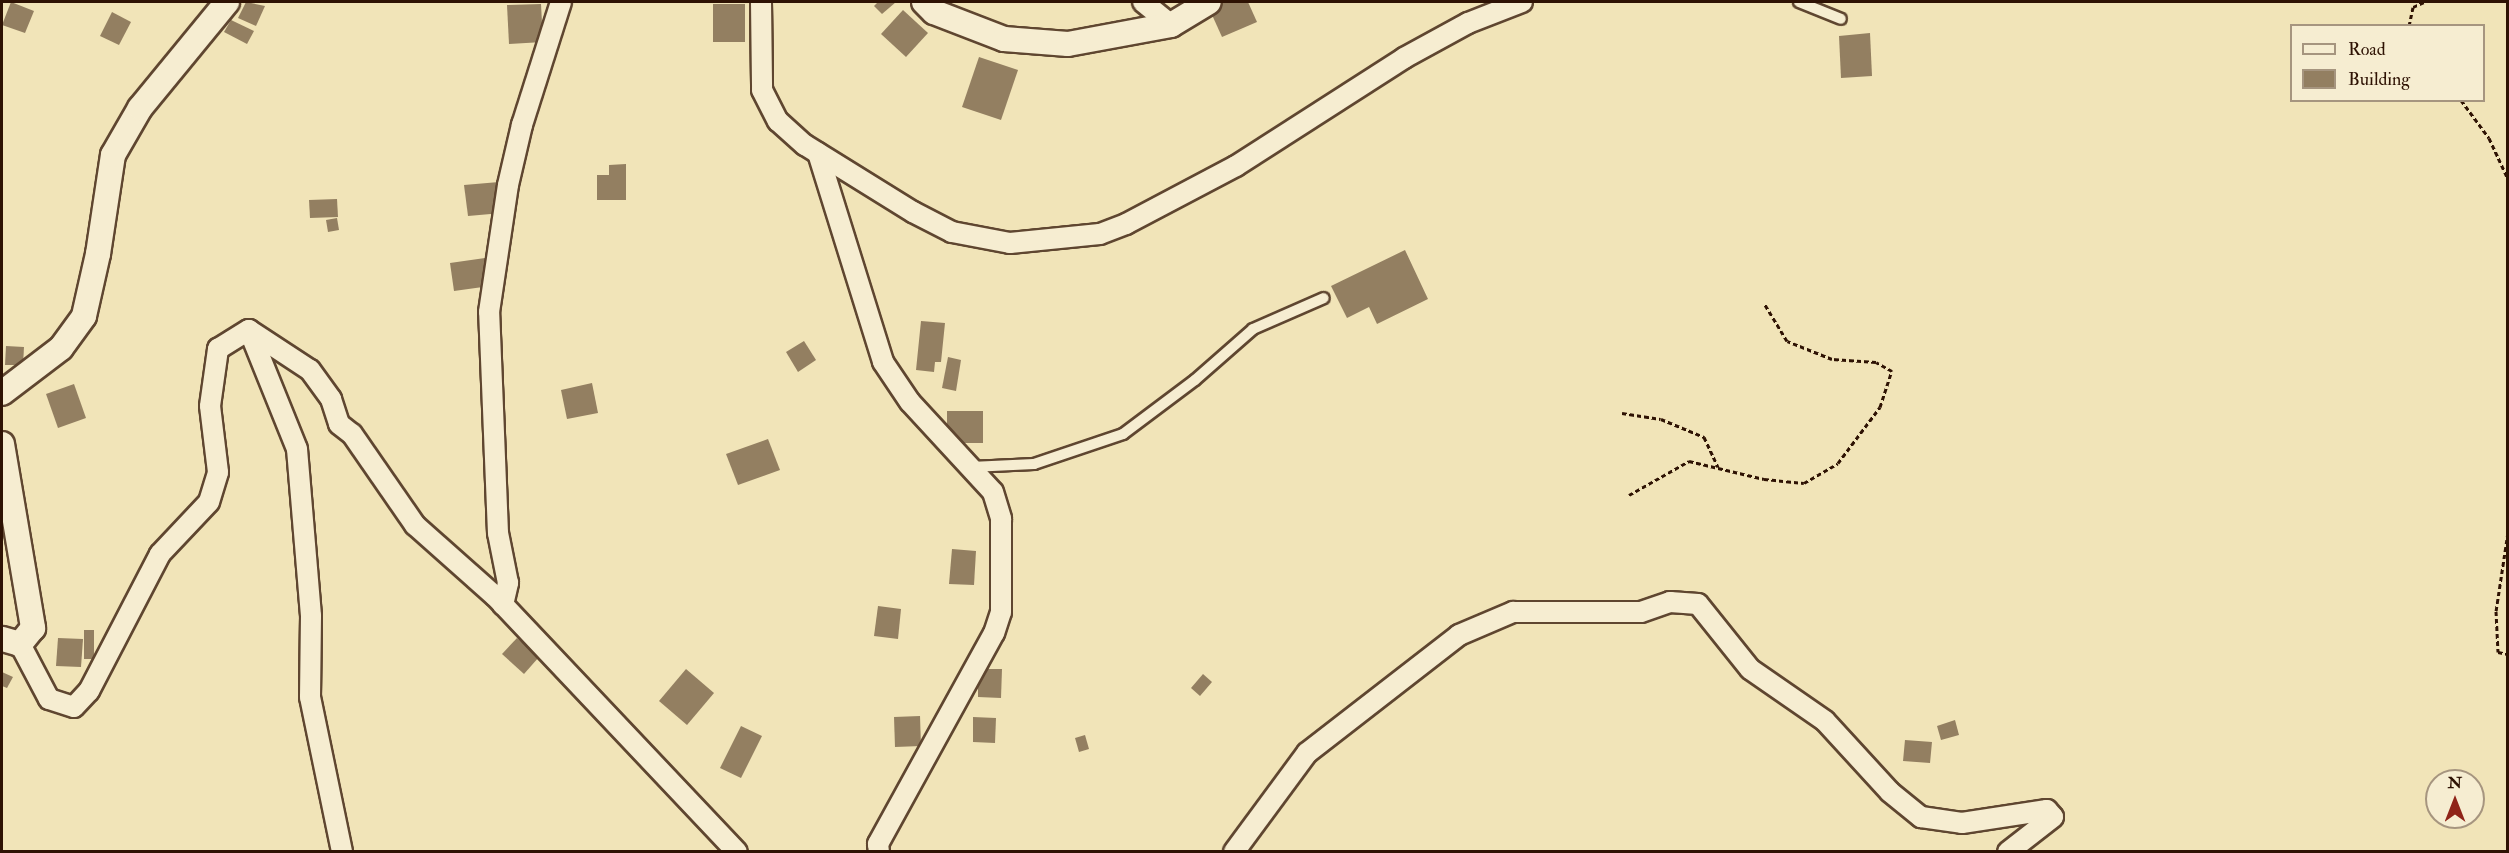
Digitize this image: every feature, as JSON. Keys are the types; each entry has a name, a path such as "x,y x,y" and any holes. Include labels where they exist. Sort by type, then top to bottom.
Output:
{"street":[{"path":"2,393 62,348 84,316 98,254 113,155 140,108 227,2"},
{"path":"503,605 508,583 498,533 489,312 508,185 561,2"},
{"path":"761,2 762,90 778,121 818,153 913,212 952,232 1010,243 1100,234 1236,166 1354,88 1441,38 1522,2"},
{"path":"924,2 934,12 1004,39 1068,44 1171,25 1209,2"},
{"path":"1143,2 1171,25"},
{"path":"818,153 884,362 910,402 998,499 1001,612 994,633 878,844 879,852"},
{"path":"249,330 310,370 332,399 339,424 352,434 415,525 503,605 736,852"},
{"path":"2,444 33,628 11,641 49,699 74,707 89,691 160,554 208,502 218,472 210,406 218,349 249,330"},
{"path":"249,330 297,449 311,616 310,697 342,852"},
{"path":"1234,852 1306,753 1459,635 1513,612 1641,612 1670,602 1698,604 1750,669 1825,721 1890,792 1921,816 1962,823 2047,810 2053,816 2008,852"}],"lane":[{"path":"1799,2 1840,19"},
{"path":"971,467 1034,464 1123,434 1195,380 1253,329 1324,298"}],"path":[{"path":"2409,24 2413,7 2424,2"},
{"path":"2462,102 2488,138 2508,179"},
{"path":"1629,495 1689,461 1718,466 1764,479 1804,483 1838,463 1880,407 1892,371 1876,362 1832,359 1787,341 1764,303"},
{"path":"1622,413 1660,419 1704,437 1718,466"},
{"path":"2508,532 2496,611 2498,652 2508,654"}],"building":[{"path":"11,2 34,11 25,33 2,25"},
{"path":"246,2 265,6 256,26 238,18"},
{"path":"878,2 896,2 882,14 874,6"},
{"path":"1218,2 1248,2 1257,22 1222,37 1208,6"},
{"path":"541,4 543,42 509,44 507,5"},
{"path":"713,4 745,4 745,42 713,42"},
{"path":"903,10 928,33 906,57 881,34"},
{"path":"112,12 131,22 119,45 100,36"},
{"path":"231,20 254,31 247,44 224,32"},
{"path":"1870,33 1872,76 1841,78 1839,36"},
{"path":"979,57 1018,70 1001,120 962,107"},
{"path":"626,164 626,200 597,200 597,175 609,175 609,165"},
{"path":"499,182 502,213 468,216 464,185"},
{"path":"337,199 338,217 310,218 309,200"},
{"path":"337,218 339,230 328,232 326,220"},
{"path":"1405,250 1428,299 1377,324 1369,307 1347,318 1331,286"},
{"path":"485,258 490,286 454,291 450,263"},
{"path":"921,321 945,323 941,362 935,362 934,372 916,370"},
{"path":"804,341 816,360 798,372 786,352"},
{"path":"6,346 24,347 23,365 5,365"},
{"path":"948,357 961,360 956,391 942,388"},
{"path":"592,383 598,413 567,419 561,390"},
{"path":"74,384 86,418 58,428 46,394"},
{"path":"947,411 983,411 983,443 947,443"},
{"path":"768,439 780,470 738,485 726,454"},
{"path":"952,549 976,551 974,585 949,584"},
{"path":"878,606 901,609 898,639 874,636"},
{"path":"84,630 94,630 94,659 84,659"},
{"path":"58,638 83,639 81,667 56,666"},
{"path":"517,638 539,657 524,674 502,654"},
{"path":"686,669 714,693 687,725 659,701"},
{"path":"978,669 1002,669 1001,698 978,697"},
{"path":"2,672 13,677 7,688 2,686"},
{"path":"1203,674 1212,682 1200,696 1191,688"},
{"path":"920,716 921,746 895,747 894,717"},
{"path":"973,717 996,718 995,743 973,742"},
{"path":"1955,720 1959,735 1941,740 1937,726"},
{"path":"741,726 762,736 741,778 720,768"},
{"path":"1085,735 1089,749 1079,752 1075,738"},
{"path":"1905,740 1932,742 1930,763 1903,761"}]}
